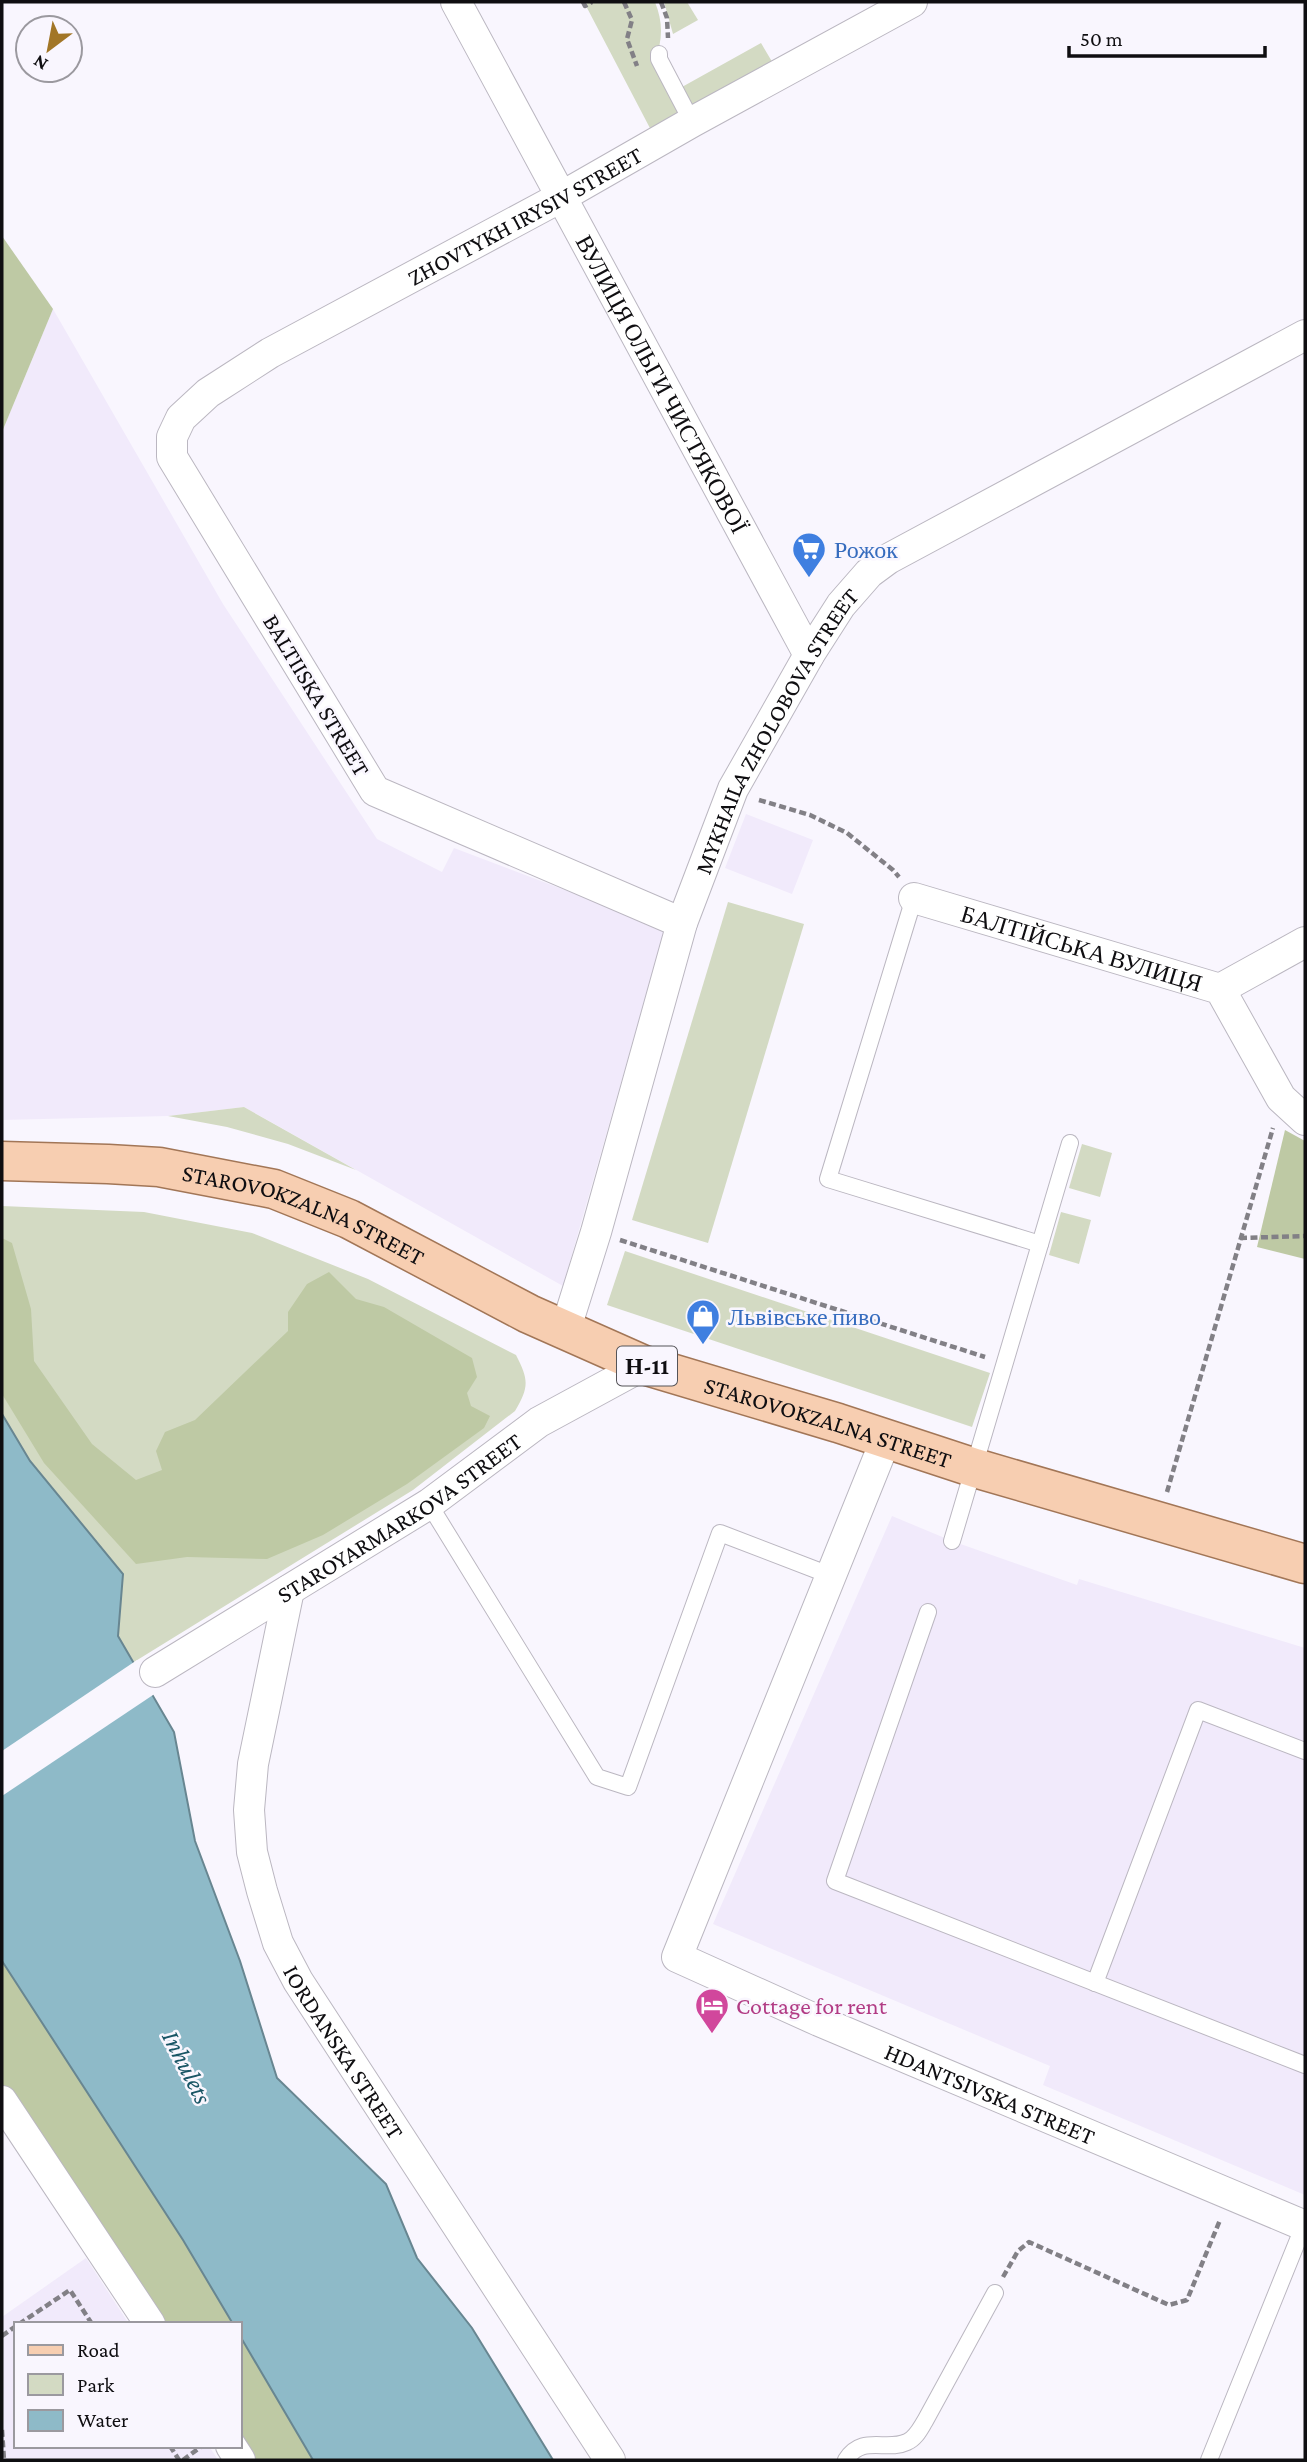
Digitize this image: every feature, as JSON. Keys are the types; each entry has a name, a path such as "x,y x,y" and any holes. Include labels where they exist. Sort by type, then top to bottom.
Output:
{"main road":[{"name":"STAROVOKZALNA STREET","path":"2,1161 159,1167 274,1189 349,1219 565,1331 644,1366 975,1468 1305,1564"}],"street":[{"name":"ВУЛИЦЯ ОЛЬГИ ЧИСТЯКОВОЇ","path":"456,2 808,656"},
{"name":"ZHOVTYKH IRYSIV STREET","path":"172,457 172,437 181,418 208,393 270,353 561,197 912,2"},
{"name":"MYKHAILA ZHOLOBOVA STREET","path":"565,1331 596,1232 681,923 733,789 808,656 853,590 869,573 888,559 1305,335"},
{"name":"BALTIISKA STREET","path":"172,457 375,791 681,923"},
{"name":"БАЛТІЙСЬКА ВУЛИЦЯ","path":"914,898 1220,989 1281,1098 1305,1120"},
{"path":"1220,989 1305,942"},
{"name":"STAROYARMARKOVA STREET","path":"155,1672 429,1504 538,1422 644,1366"},
{"path":"832,1576 886,1439"},
{"name":"HDANTSIVSKA STREET","path":"832,1576 677,1957 819,2021 1305,2225"},
{"name":"IORDANSKA STREET","path":"289,1590 253,1764 249,1810 252,1852 278,1943 298,1981 610,2460"},
{"path":"2,2101 148,2322"}],"lane":[{"path":"659,54 659,59 692,122"},
{"path":"914,898 828,1179 1040,1244"},
{"path":"952,1541 1070,1143"},
{"path":"429,1504 597,1777 628,1787 720,1533 832,1576"},
{"path":"928,1612 835,1881 1305,2065"},
{"path":"1095,1983 1198,1710 1305,1751"},
{"path":"1209,2460 1305,2225"},
{"path":"846,2460 850,2453 867,2445 905,2444 915,2437 995,2293"}],"path":[{"path":"583,2 585,6 592,2"},
{"path":"659,54 668,38 667,18 661,2"},
{"path":"733,789 810,815 847,833 893,870 914,898"},
{"path":"1159,1520 1281,1098"},
{"path":"596,1232 1006,1364"},
{"path":"1240,1238 1305,1236"},
{"path":"995,2293 1018,2250 1029,2242 1169,2305 1187,2300 1231,2194"},
{"path":"22,2322 70,2290 91,2322"},
{"path":"2,2431 4,2460"},
{"path":"181,2460 199,2448"}],"shaded area":[{"path":"53,309 223,604 377,839 442,872 454,848 665,928 563,1286 244,1107 168,1116 2,1120 2,432"},
{"path":"746,814 813,840 792,894 725,868"},
{"path":"892,1516 952,1541 1077,1585 1079,1579 1305,1648 1305,2195 1043,2085 1050,2066 713,1924"},
{"path":"86,2258 128,2322 14,2322 14,2448 210,2448 218,2460 2,2460 2,2317"}],"green space":[{"path":"655,2 661,31 655,59 673,92 761,43 774,65 652,132 585,4"},
{"path":"664,2 687,2 698,20 673,34"},
{"path":"2,236 53,309 2,432"},
{"path":"728,902 804,924 708,1243 632,1220"},
{"path":"244,1107 356,1170 288,1144 227,1127 168,1116"},
{"path":"1285,1130 1305,1141 1305,1259 1257,1247"},
{"path":"1082,1144 1112,1153 1100,1197 1069,1188"},
{"path":"2,1206 144,1212 252,1233 368,1279 516,1355 525,1377 523,1396 515,1411 413,1490 134,1662 118,1636 123,1574 30,1461 2,1414"},
{"path":"1061,1212 1091,1220 1079,1264 1049,1255"},
{"path":"2,1238 12,1243 31,1309 34,1361 92,1444 136,1480 162,1470 156,1451 165,1432 195,1420 288,1331 288,1312 307,1284 329,1272 356,1299 384,1307 472,1358 477,1377 467,1393 471,1406 490,1416 484,1428 407,1484 323,1535 267,1559 187,1557 136,1564 44,1463 2,1394"},
{"path":"625,1251 990,1373 972,1427 607,1305"},
{"path":"2,1961 183,2240 232,2322 149,2322 2,2101"},
{"path":"242,2339 313,2460 240,2460 242,2448"}],"water":[{"name":"Inhulets","path":"2,1414 30,1461 123,1574 118,1636 174,1732 195,1841 240,1961 277,2078 386,2184 417,2258 472,2328 553,2460 313,2460 242,2339 242,2322 232,2322 183,2240 2,1961"}],"pier":[{"path":"137,1660 156,1693 2,1796 2,1751"}],"place":[{"name":"Рожок","path":"809,579"},
{"name":"Львівське пиво","path":"703,1346"},
{"name":"Cottage for rent","path":"712,2035"}]}
